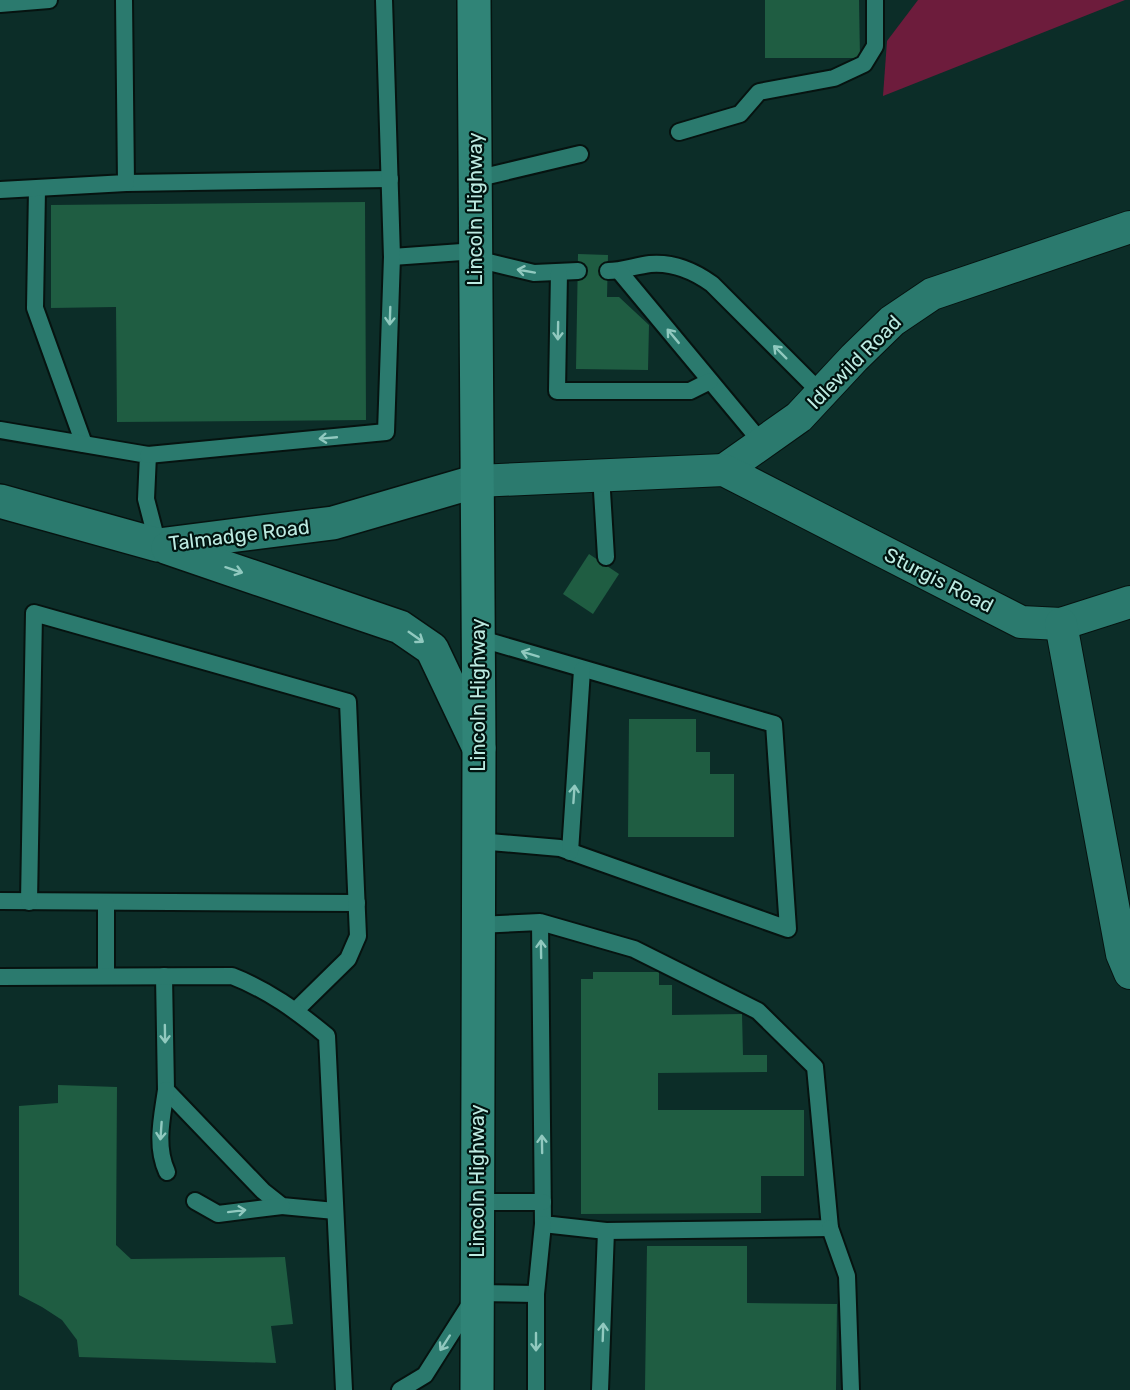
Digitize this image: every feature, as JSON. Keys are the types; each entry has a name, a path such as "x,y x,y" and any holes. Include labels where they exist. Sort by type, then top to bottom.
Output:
{"main road":[{"name":"Lincoln Highway","path":"474,0 479,748 477,1390"}],"street":[{"name":"Idlewild Road","path":"724,470 799,417 892,321 932,294 1130,227"},
{"name":"Sturgis Road","path":"477,481 724,470 1021,622 1061,624"},
{"name":"Talmadge Road","path":"0,501 158,545 333,524 477,481"},
{"path":"158,545 400,627 432,649 479,748"},
{"path":"1130,602 1061,624 1122,954 1130,973"}],"lane":[{"path":"0,4 49,0"},
{"path":"124,0 126,183"},
{"path":"0,430 148,455 386,432 392,257 384,0"},
{"path":"679,132 740,114 759,92 834,78 864,64 875,46 875,0"},
{"path":"475,179 580,154"},
{"path":"0,190 126,183 390,178"},
{"path":"37,189 35,308 84,444"},
{"path":"392,257 476,255 534,273 578,272"},
{"path":"762,443 613,271 650,264 669,264 701,276 712,284 821,393"},
{"path":"559,272 556,391 690,391 710,381"},
{"path":"148,455 146,499 158,545"},
{"path":"602,475 606,557"},
{"path":"29,902 34,613 348,702 358,936 348,959 296,1010"},
{"path":"478,638 774,724 788,929 560,848 478,841"},
{"path":"570,852 582,670"},
{"path":"0,901 357,903"},
{"path":"106,903 106,976"},
{"path":"536,1390 536,1294 543,1224 540,922"},
{"path":"478,925 540,922 634,949 758,1011 815,1067 830,1228 847,1276 851,1390"},
{"path":"164,976 166,1090 160,1134 162,1161 167,1172"},
{"path":"0,977 232,976 256,985 296,1010 327,1036 344,1390"},
{"path":"166,1090 263,1191 282,1206"},
{"path":"195,1201 218,1214 282,1206 335,1211"},
{"path":"477,1202 543,1202"},
{"path":"543,1224 606,1231 830,1228"},
{"path":"600,1390 606,1231"},
{"path":"400,1390 425,1375 477,1293 536,1294"}],"shaded area":[{"path":"918,0 1125,0 883,96 887,41"}],"building":[{"path":"765,0 859,0 860,58 765,58"},
{"path":"365,202 366,420 117,422 116,307 51,308 51,205"},
{"path":"578,254 608,255 607,297 619,297 649,325 648,370 576,369"},
{"path":"589,554 619,574 593,614 563,594"},
{"path":"629,719 696,719 696,752 710,752 710,774 734,774 734,837 628,837"},
{"path":"593,972 659,972 659,985 672,985 672,1015 742,1014 743,1055 767,1055 767,1072 658,1073 658,1110 804,1110 804,1176 761,1176 761,1213 581,1214 581,979 593,979"},
{"path":"58,1085 117,1087 116,1245 131,1259 285,1257 293,1324 271,1326 276,1363 79,1357 77,1340 62,1320 19,1295 19,1106 58,1103"},
{"path":"647,1246 747,1246 747,1303 837,1304 836,1390 645,1390"}]}
